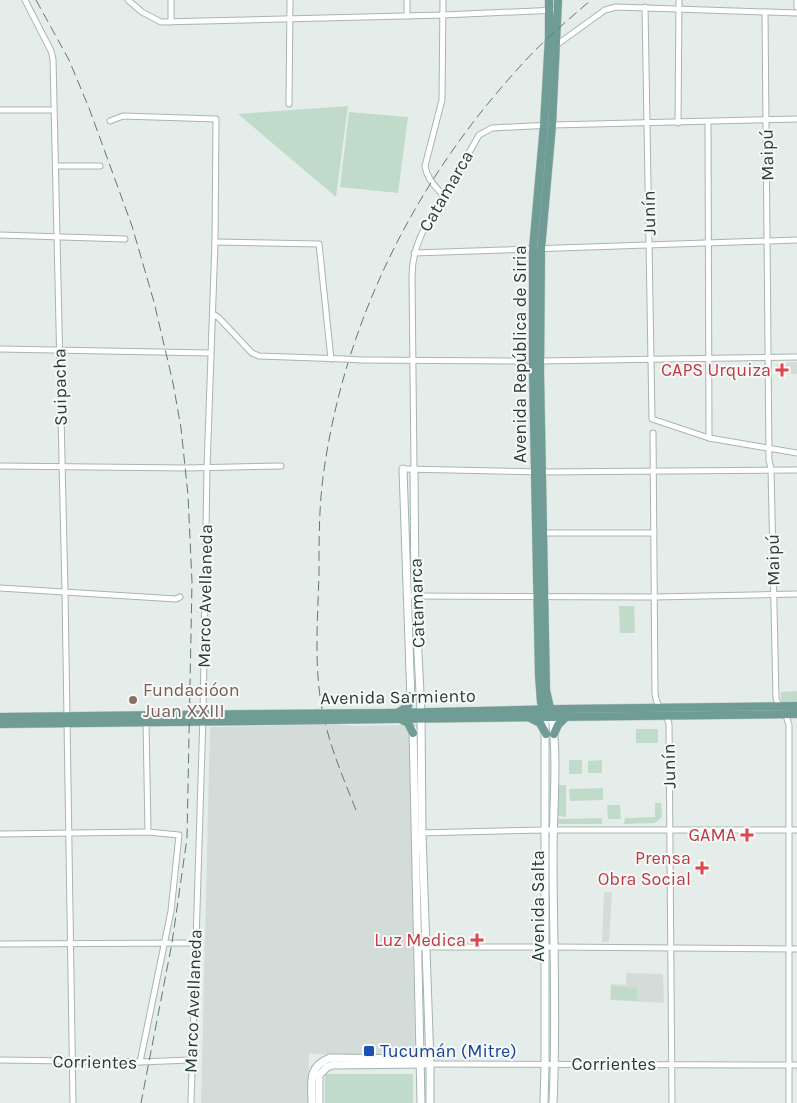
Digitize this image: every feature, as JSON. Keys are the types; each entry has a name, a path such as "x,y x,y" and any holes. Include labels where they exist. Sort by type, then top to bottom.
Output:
{"main road":[{"name":"Avenida República de Siria","path":"549,0 552,47"},
{"name":"Avenida República de Siria","path":"547,713 543,689 537,249 548,125 552,47 558,0"},
{"name":"Avenida República de Siria","path":"537,249 538,367"},
{"name":"Catamarca","path":"403,469 411,596 418,639 416,715 422,947 421,1103"},
{"name":"Catamarca","path":"414,470 411,696 416,715 413,733 419,833"},
{"name":"Avenida República de Siria","path":"539,471 543,533 541,596"},
{"path":"563,709 553,704 543,689 525,713 540,723 550,734 567,716"},
{"path":"411,696 406,709 394,716 408,724 413,733"},
{"name":"Avenida Sarmiento","path":"547,713 563,709 797,706"},
{"name":"Avenida Sarmiento","path":"0,724 66,719 261,718 525,713 547,713 567,716 797,714"},
{"name":"Avenida Salta","path":"544,1103 546,1064 545,946 550,734 547,713"},
{"name":"Avenida Sarmiento","path":"0,717 146,722 202,718"},
{"name":"Avenida Salta","path":"549,830 554,946 555,1064 553,1103"},
{"name":"Catamarca","path":"422,947 430,1064 430,1103"},
{"name":"Corrientes","path":"320,1067 421,1062 430,1064"},
{"path":"312,1103 312,1074 320,1067"},
{"path":"319,1103 320,1067"}],"street":[{"name":"Suipacha","path":"25,0 51,51 58,237 68,834 72,943 73,1103"},
{"path":"128,0 142,12 161,22 443,15 558,10"},
{"path":"171,0 171,22"},
{"path":"289,104 290,0"},
{"path":"407,0 407,16"},
{"path":"443,0 442,100 425,166 431,182 444,196"},
{"path":"678,0 678,123"},
{"path":"552,47 606,10 616,7 797,13"},
{"name":"Junín","path":"645,7 652,419 709,438"},
{"name":"Maipú","path":"765,13 769,449 776,698 779,706"},
{"path":"0,110 53,110"},
{"name":"Marco Avellaneda","path":"110,121 123,116 216,119 215,242 210,353 191,1103"},
{"path":"548,125 797,120"},
{"path":"708,122 709,438 797,453"},
{"name":"Catamarca","path":"414,470 412,276 414,253 418,239 479,135 492,128 548,125"},
{"path":"56,166 100,166"},
{"path":"0,235 125,239"},
{"path":"414,253 797,240"},
{"path":"215,242 319,244 331,359"},
{"path":"213,314 252,352 259,356 412,361 514,361 538,367 651,358 797,357"},
{"path":"0,349 210,353"},
{"path":"653,433 655,693 660,708 666,715"},
{"path":"0,466 207,468 281,466"},
{"path":"403,469 539,471 797,470"},
{"path":"543,533 654,533"},
{"path":"0,588 176,600 180,597"},
{"path":"411,596 655,597 797,594"},
{"path":"779,706 789,721 789,1103"},
{"name":"Junín","path":"666,715 669,724 672,1103"},
{"path":"146,722 148,832"},
{"path":"419,833 549,830 797,830"},
{"path":"0,834 148,832 179,835 175,885 166,943 140,1062"},
{"path":"0,944 195,943"},
{"path":"422,947 554,946 671,949 797,949"},
{"name":"Corrientes","path":"0,1060 74,1062 191,1060"},
{"name":"Corrientes","path":"430,1064 797,1065"}],"shaded area":[{"path":"797,362 797,374 776,374 775,366 779,363"},
{"path":"317,723 356,726 403,725 410,731 415,1055 309,1054 308,1103 201,1103 210,727"},
{"path":"604,892 612,892 609,942 602,942"},
{"path":"626,973 663,974 664,1003 610,1000 611,984 626,985"}],"green space":[{"path":"348,106 336,197 238,114"},
{"path":"349,112 408,117 398,193 340,187"},
{"path":"619,606 634,606 635,633 620,633"},
{"path":"797,691 797,702 781,703 781,692"},
{"path":"636,729 658,729 658,743 636,743"},
{"path":"569,760 582,760 582,774 569,774"},
{"path":"602,760 602,773 588,773 588,761"},
{"path":"559,785 566,785 566,817 558,816"},
{"path":"603,788 603,800 570,801 569,789"},
{"path":"655,803 661,803 662,817 655,823 624,824 625,818 655,817"},
{"path":"607,805 620,805 621,819 608,819"},
{"path":"602,818 602,824 558,824 558,819"},
{"path":"611,986 636,987 637,1001 611,999"},
{"path":"325,1074 413,1074 413,1103 325,1103"}],"railway":[{"path":"36,0 69,60 89,108 132,226 154,302 173,383 181,428 188,495 192,582 187,838 172,943 141,1103"},
{"path":"356,810 327,730 321,703 317,654 319,524 323,477 333,419 348,362 368,307 391,254 419,202 451,153 486,106 525,61 591,0"}],"place":[{"name":"CAPS Urquiza","path":"782,370"},
{"name":"Fundacióon Juan XXIII","path":"133,700"},
{"name":"GAMA","path":"747,835"},
{"name":"Prensa Obra Social","path":"702,868"},
{"name":"Luz Medica","path":"477,940"},
{"name":"Tucumán (Mitre)","path":"369,1051"}]}
